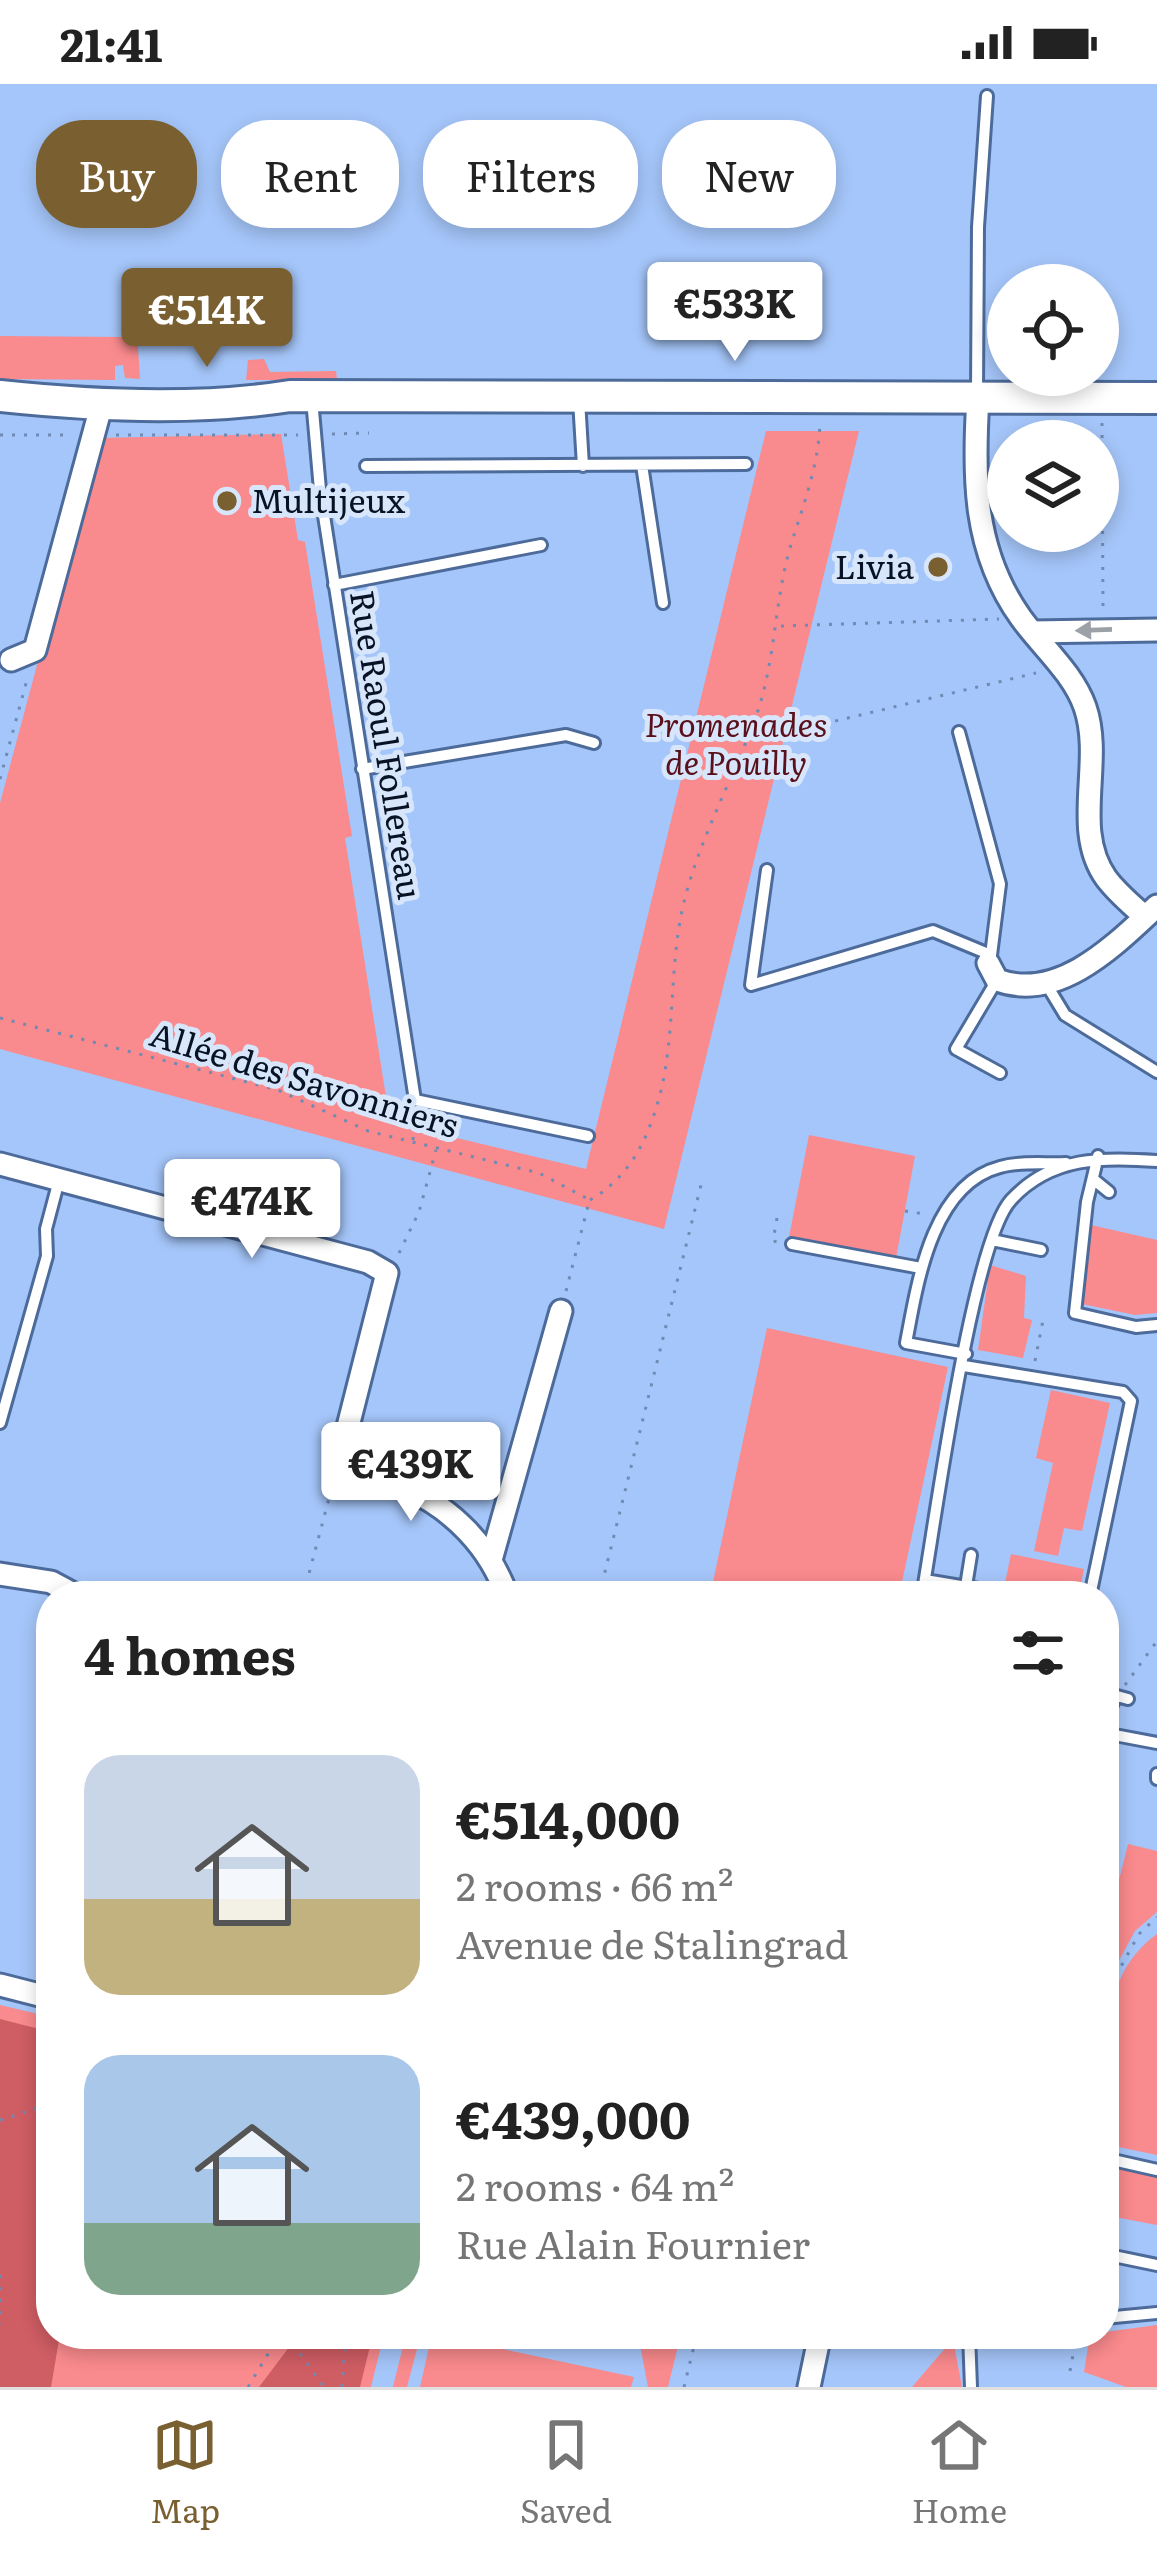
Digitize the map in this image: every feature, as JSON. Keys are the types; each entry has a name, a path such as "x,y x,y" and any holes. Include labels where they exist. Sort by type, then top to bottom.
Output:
{"street":[{"path":"0,396 103,403 312,396 1157,398"},
{"path":"978,398 976,509 989,559 1025,624 1059,664 1088,718 1090,831 1098,864 1151,912 1099,957 1045,982 992,966"},
{"path":"11,660 35,650 103,403"},
{"path":"1025,624 1157,630"},
{"path":"0,1164 368,1262 387,1274 341,1454 354,1471 435,1504 478,1540 500,1581"},
{"path":"490,1560 561,1311"},
{"path":"0,1574 45,1581"},
{"path":"0,1985 36,1994"},
{"path":"808,2387 817,2349"}],"lane":[{"path":"978,398 978,226 987,96"},
{"name":"Rue Raoul Follereau","path":"312,396 334,584 415,1100"},
{"path":"578,397 583,466"},
{"path":"366,466 746,464"},
{"path":"642,465 663,603"},
{"path":"334,584 541,545"},
{"path":"959,732 1000,884 992,966 956,1048 1000,1072"},
{"path":"362,769 566,735 594,743"},
{"path":"766,870 751,985 933,931 992,966"},
{"path":"1045,982 1065,1015 1157,1072"},
{"path":"415,1100 588,1136"},
{"path":"1098,1156 1075,1313 1136,1327 1157,1325"},
{"path":"1093,1581 1131,1401 1123,1393 1005,1373 906,1343 921,1268 943,1218 981,1174 1003,1166 1098,1156 1157,1161"},
{"path":"929,1581 925,1580 965,1360 992,1240 1010,1201 1069,1162"},
{"path":"1093,1179 1109,1192"},
{"path":"0,1423 47,1256 46,1229 59,1180"},
{"path":"992,1240 1041,1250"},
{"path":"792,1244 921,1268"},
{"path":"1001,1390 1005,1373"},
{"path":"961,1581 971,1555"},
{"path":"1119,1736 1157,1743"},
{"path":"1119,2161 1157,2170"},
{"path":"1119,2257 1157,2265"},
{"path":"1119,2317 1157,2313"},
{"path":"970,2349 971,2387"}],"path":[{"path":"561,1311 590,1200 605,1191 639,1153 664,1081 683,908 717,805 769,680 790,548 818,456 821,398"},
{"path":"0,435 369,433"},
{"path":"1103,552 1103,629"},
{"path":"778,626 1025,624"},
{"path":"0,779 35,650"},
{"path":"751,730 781,734 1059,664"},
{"name":"Allée des Savonniers","path":"0,1018 278,1090 368,1131 539,1173 590,1200"},
{"path":"412,1142 415,1100"},
{"path":"387,1274 419,1212 437,1148"},
{"path":"603,1581 703,1177"},
{"path":"905,1210 943,1218"},
{"path":"773,1241 777,1218"},
{"path":"1031,1377 1044,1315"},
{"path":"307,1581 341,1454"},
{"path":"1119,1692 1157,1641"},
{"path":"1119,1969 1138,1934 1157,1917"},
{"path":"0,2120 36,2109"},
{"path":"0,2275 0,2324"},
{"path":"248,2387 273,2349"},
{"path":"295,2349 324,2387"},
{"path":"341,2387 345,2349"},
{"path":"684,2387 693,2349"},
{"path":"1070,2371 1074,2349"}],"green space":[{"path":"125,310 136,317 140,379 125,378 123,365 115,366 115,380 0,379 0,336 123,337"},
{"path":"264,359 270,372 336,371 337,380 246,380 248,360"},
{"name":"Promenades de Pouilly","path":"766,431 859,431 664,1229 0,1049 0,803 98,438 281,434 298,540 305,542 352,836 345,838 390,1122 586,1169"},
{"path":"809,1135 915,1156 896,1258 789,1237"},
{"path":"1091,1225 1157,1240 1157,1313 1135,1315 1082,1304"},
{"path":"990,1265 1026,1276 1024,1318 1032,1320 1023,1358 978,1350"},
{"path":"767,1328 948,1367 902,1581 713,1581"},
{"path":"1051,1390 1110,1403 1082,1531 1064,1528 1058,1556 1034,1551 1053,1463 1036,1458"},
{"path":"1011,1554 1084,1569 1081,1581 1005,1581"},
{"path":"1128,1844 1157,1851 1157,1912 1135,1931 1119,1960 1119,1880"},
{"path":"1157,1934 1157,2155 1119,2147 1119,1983 1136,1953"},
{"path":"0,2005 36,2013 36,2349 380,2349 371,2387 0,2387"},
{"path":"1119,2165 1157,2174 1157,2225 1119,2218"},
{"path":"1157,2325 1157,2387 1126,2387 1084,2372 1088,2349 1119,2349 1119,2330"},
{"path":"402,2349 417,2349 407,2387 393,2387"},
{"path":"429,2349 502,2349 634,2377 631,2387 420,2387"},
{"path":"641,2349 677,2349 668,2387 648,2387"},
{"path":"944,2349 955,2349 962,2387 912,2387"}],"shaded area":[{"path":"0,2019 36,2028 36,2349 57,2349 51,2387 0,2387"},
{"path":"288,2349 369,2349 360,2387 259,2387"}],"place":[{"name":"Multijeux","path":"227,501"},
{"name":"Livia","path":"938,567"}]}
